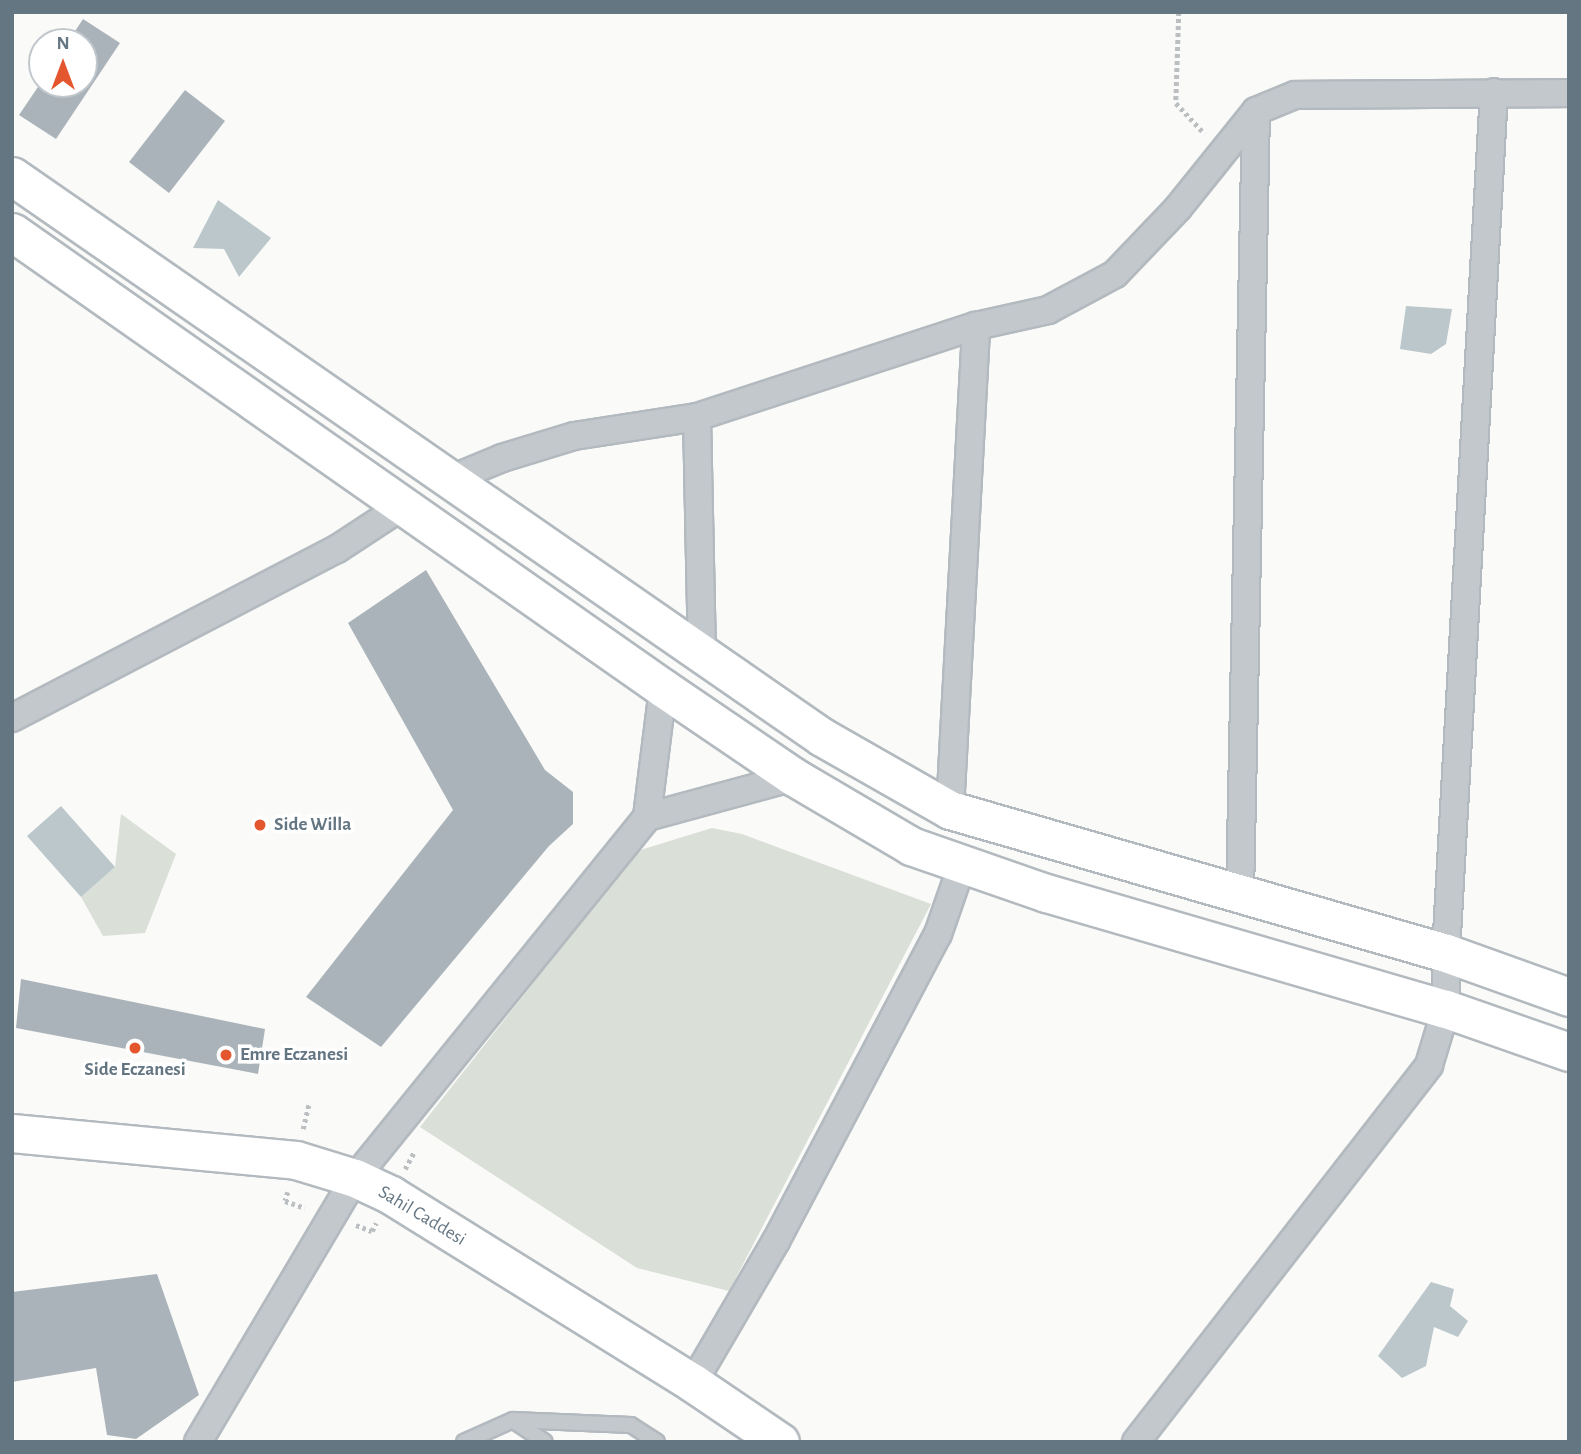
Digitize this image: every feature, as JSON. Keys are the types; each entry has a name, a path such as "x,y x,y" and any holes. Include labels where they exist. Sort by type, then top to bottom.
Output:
{"main road":[{"path":"12,176 822,737 950,810 1446,953 1569,997"},
{"path":"12,232 663,688 794,777 911,846 1046,893 1446,1009 1569,1052"},
{"path":"401,507 449,480"},
{"name":"Sahil Caddesi","path":"12,1133 296,1160 355,1178 391,1195 693,1383 780,1442"}],"street":[{"path":"1136,1442 1429,1065 1446,1009 1446,953 1493,92"},
{"path":"449,480 502,457 574,436 697,417 976,326 1048,310 1115,274 1178,208 1256,111 1295,95 1569,93"},
{"path":"1240,895 1256,111"},
{"path":"950,810 976,326"},
{"path":"697,417 702,654"},
{"path":"12,718 337,550 401,507"},
{"path":"198,1442 355,1178 647,817 663,688"},
{"path":"647,817 794,777"},
{"path":"693,1383 776,1241 938,934 962,865"}],"lane":[{"path":"464,1442 476,1434 513,1420 631,1425 656,1442"},
{"path":"513,1420 545,1442"}],"path":[{"path":"1179,12 1176,103 1222,152"}],"shaded area":[{"path":"218,200 271,238 239,277 224,249 193,248"},
{"path":"1406,306 1452,309 1446,344 1431,354 1400,349"},
{"path":"61,806 115,867 81,897 27,836"},
{"path":"121,814 176,854 145,933 103,936 81,897 115,867"},
{"path":"712,828 742,834 931,904 729,1291 637,1268 420,1127 637,851"},
{"path":"1431,1282 1454,1289 1450,1306 1468,1321 1458,1337 1434,1327 1426,1366 1402,1378 1378,1356"}],"building":[{"path":"83,19 97,28 77,28"},
{"path":"98,29 120,43 98,76"},
{"path":"185,90 225,121 169,193 129,162"},
{"path":"30,98 83,98 56,139 19,115"},
{"path":"426,570 545,770 573,792 573,824 549,846 381,1047 306,997 453,810 348,623"},
{"path":"21,979 265,1029 258,1074 16,1028"},
{"path":"157,1274 199,1395 136,1439 107,1435 96,1368 12,1382 12,1292"}],"place":[{"name":"Side Willa","path":"260,825"},
{"name":"Side Eczanesi","path":"135,1048"},
{"name":"Emre Eczanesi","path":"226,1055"}]}
